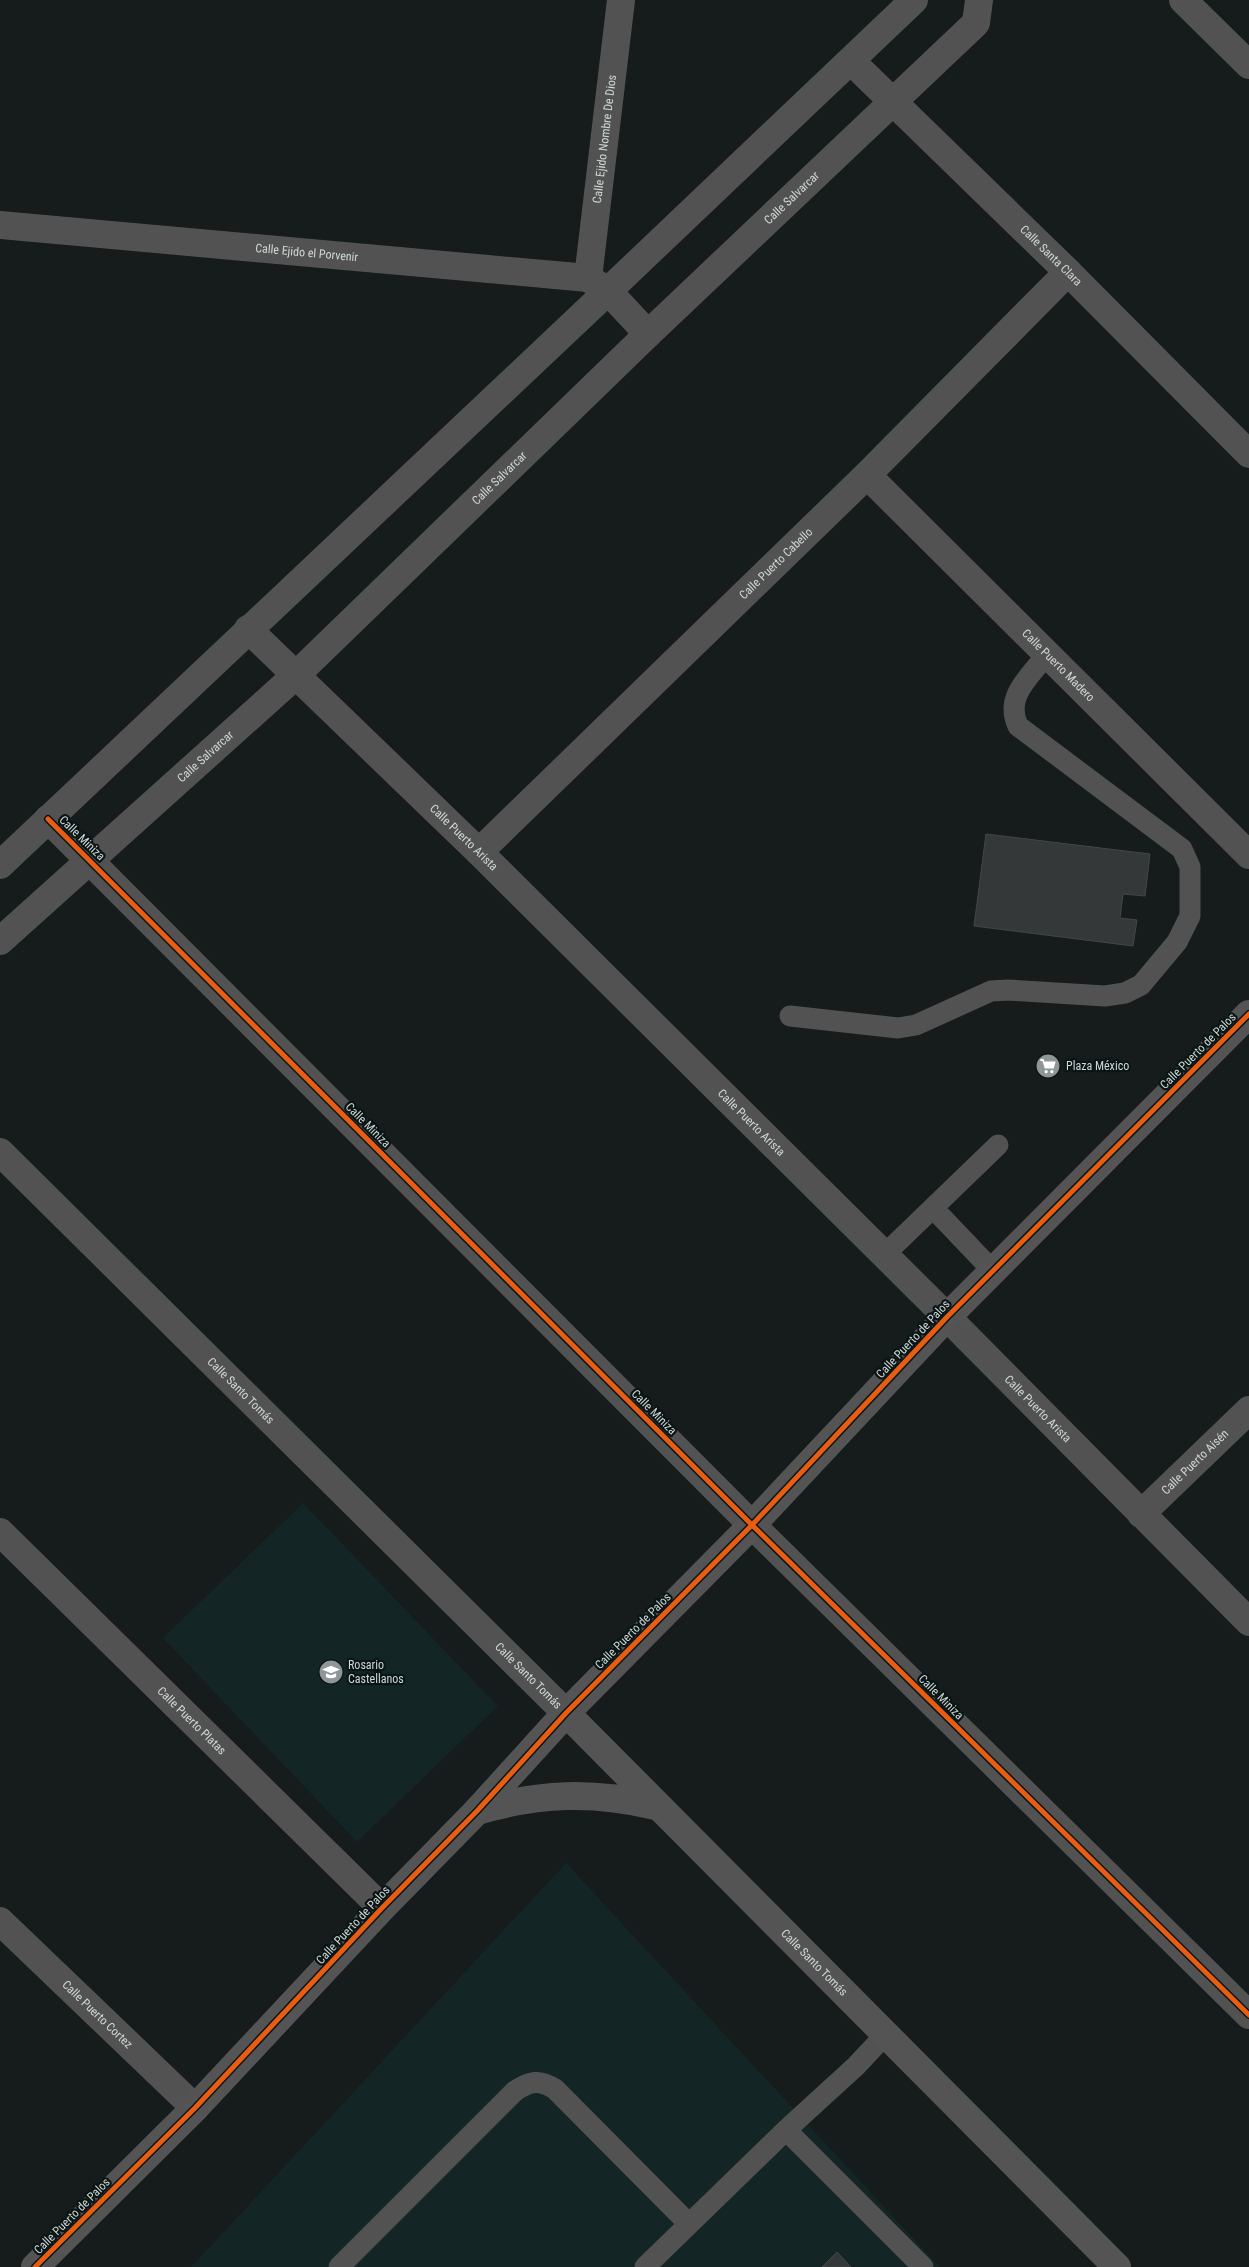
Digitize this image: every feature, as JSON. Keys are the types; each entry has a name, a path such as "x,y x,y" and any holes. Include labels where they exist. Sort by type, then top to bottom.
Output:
{"street":[{"name":"Calle Ejido Nombre De Dios","path":"598,284 621,0"},
{"path":"0,865 248,630 598,284 851,61 914,0"},
{"name":"Calle Salvarcar","path":"0,941 295,676 648,334 893,103 976,23 979,0"},
{"path":"1183,0 1249,65"},
{"name":"Calle Santa Clara","path":"851,61 1068,272 1249,454"},
{"name":"Calle Ejido el Porvenir","path":"0,225 598,284"},
{"name":"Calle Puerto Cabello","path":"479,852 867,475 1068,272"},
{"path":"598,284 648,334"},
{"name":"Calle Puerto Madero","path":"867,475 1249,855"},
{"name":"Calle Puerto Arista","path":"248,630 479,852 947,1317 1249,1622"},
{"name":"Calle Miniza","path":"48,819 752,1524 1249,2015"},
{"name":"Calle Puerto de Palos","path":"36,2267 194,2108 382,1908 477,1812 566,1714 752,1524 947,1317 1249,1014"},
{"name":"Calle Santo Tomás","path":"0,1152 566,1714 1117,2267"},
{"name":"Calle Puerto Aisén","path":"1141,1514 1249,1410"},
{"name":"Calle Puerto Platas","path":"0,1532 382,1908"},
{"path":"477,1812 506,1803 566,1795 619,1798 656,1806"},
{"name":"Calle Puerto Cortez","path":"0,1921 194,2108"}],"lane":[{"path":"790,1016 898,1028 916,1025 991,991 1008,990 1104,996 1126,993 1140,985 1177,942 1190,916 1190,868 1182,849 1018,726 1014,716 1015,696 1047,654"},
{"path":"884,1255 998,1145"},
{"path":"933,1208 993,1271"},
{"path":"645,2267 786,2130 856,2066 884,2035"},
{"path":"339,2267 515,2091 533,2081 545,2083 555,2089 689,2224"},
{"path":"786,2130 923,2267"}],"shaded area":[{"name":"Rosario Castellanos","path":"303,1503 498,1706 357,1842 163,1638"},
{"path":"566,1863 940,2267 191,2267"}],"building":[{"path":"986,834 1150,854 1145,896 1123,894 1120,918 1137,920 1133,946 974,926"},
{"path":"837,2252 851,2267 822,2267"}],"cycle path":[{"path":"48,819 752,1525 1249,2015"},
{"path":"35,2267 195,2108 382,1908 477,1811 566,1713 752,1525 947,1317 1249,1014"}],"place":[{"name":"Plaza México","path":"1048,1066"},
{"name":"Rosario Castellanos","path":"331,1672"}]}
